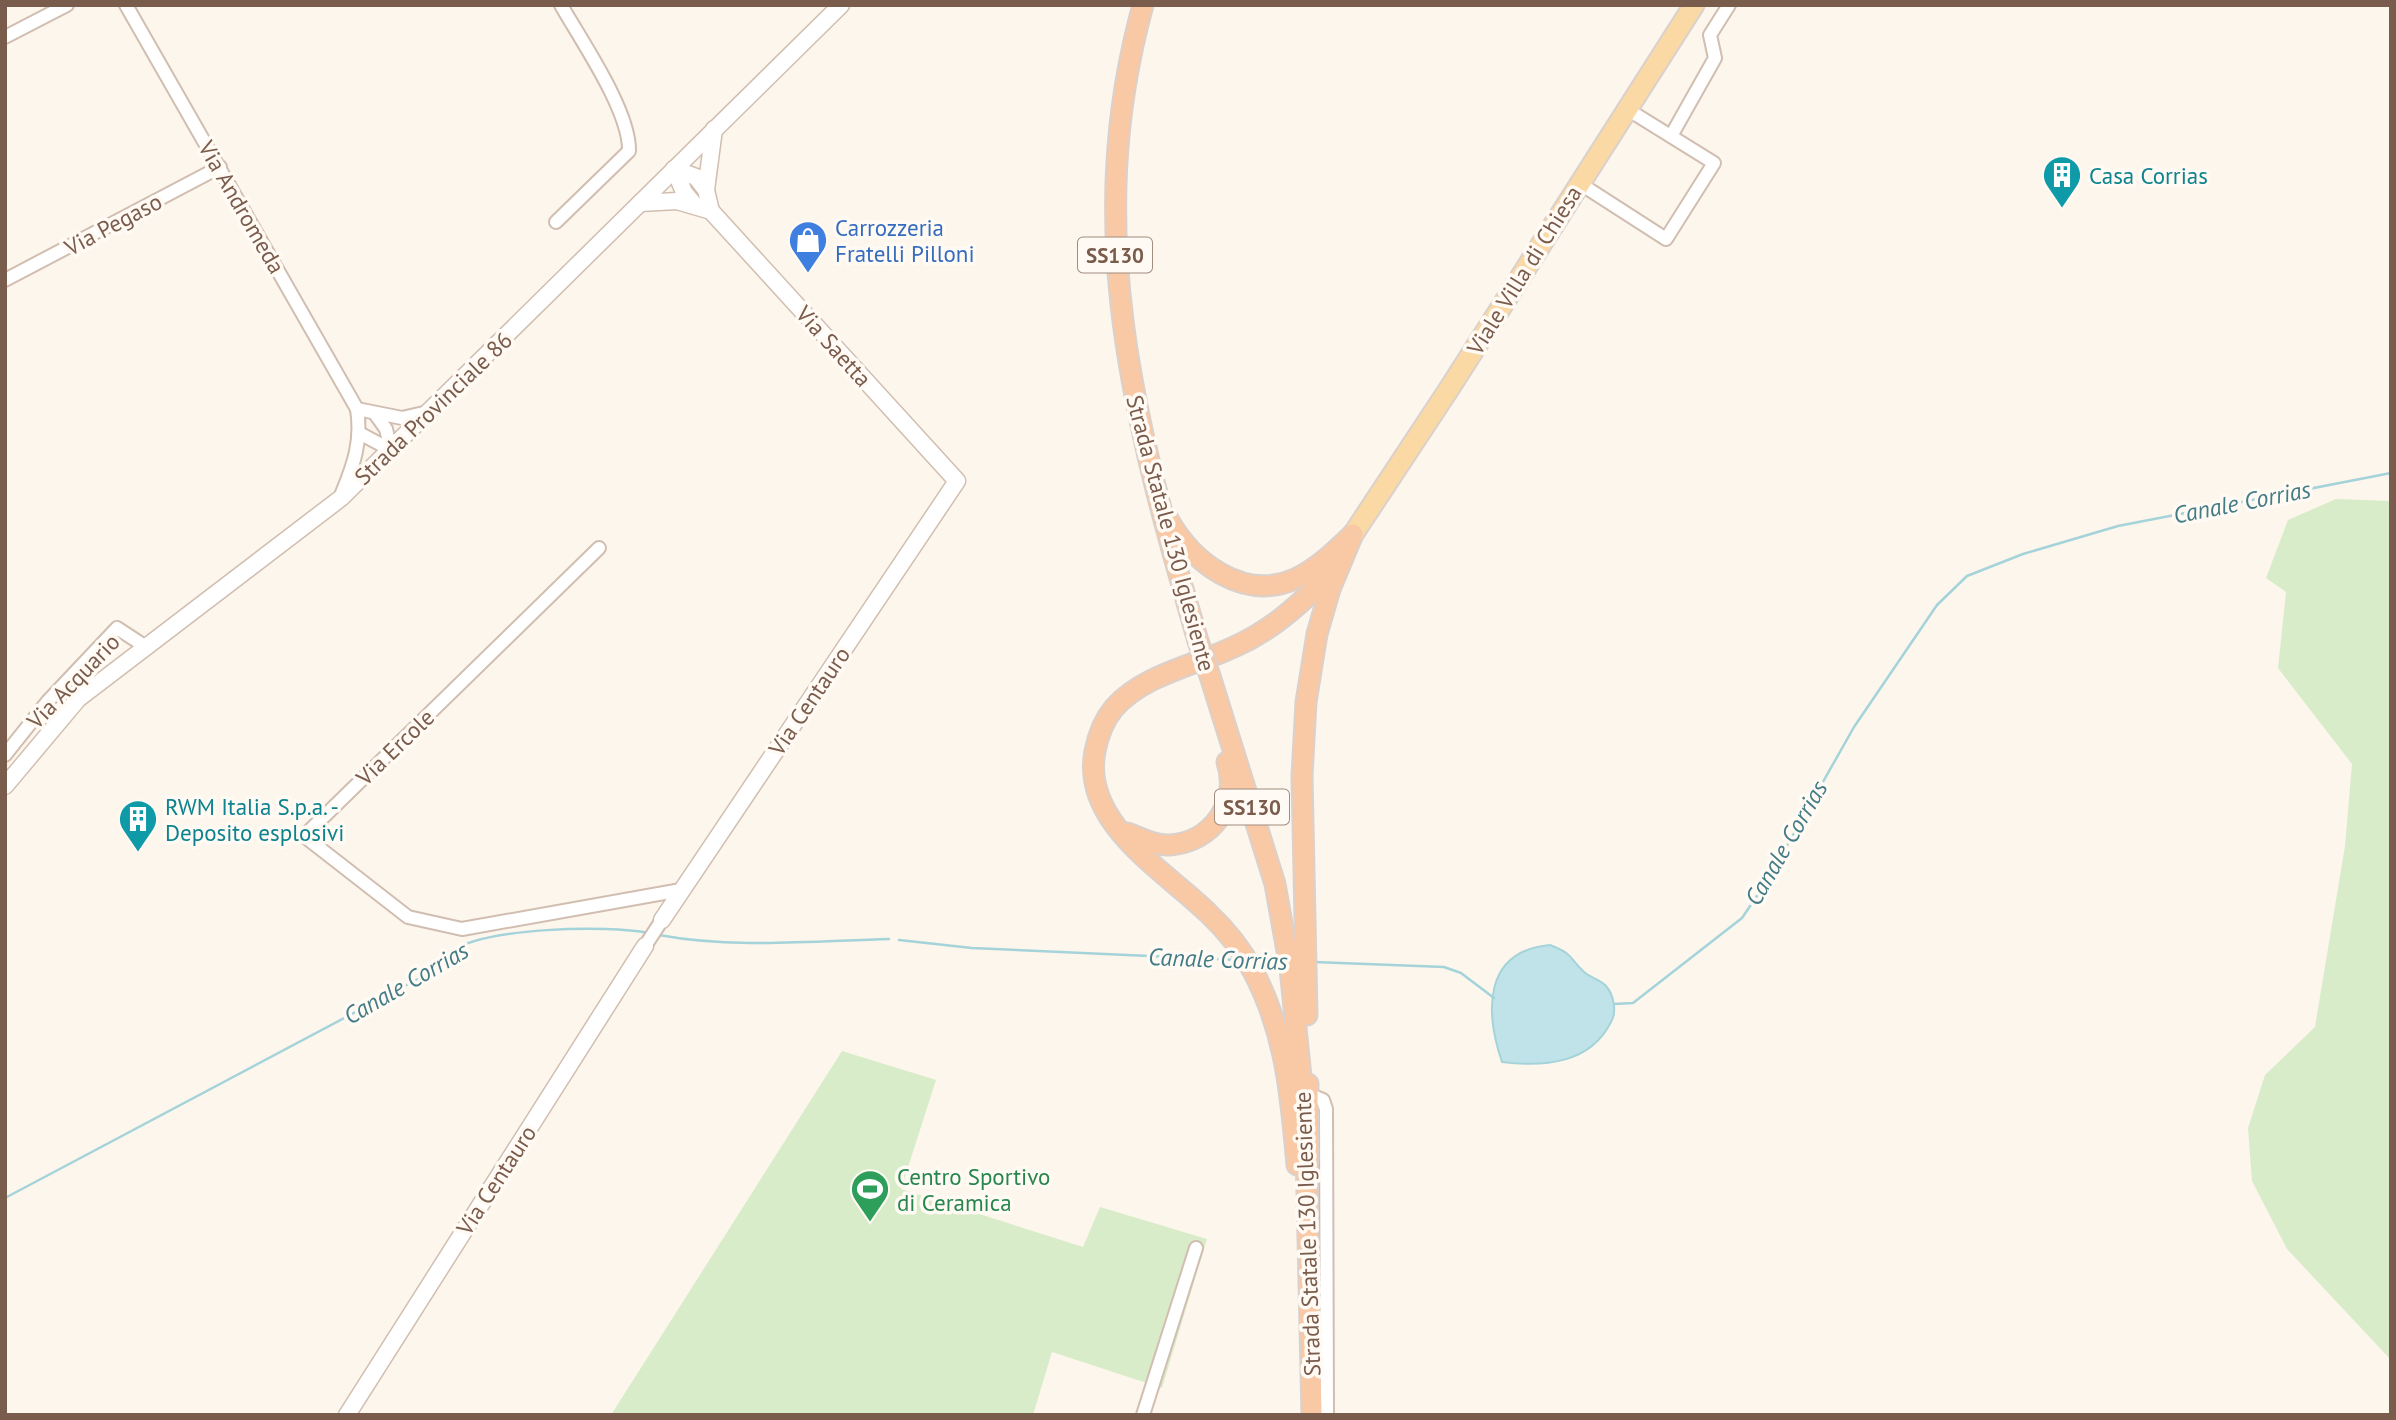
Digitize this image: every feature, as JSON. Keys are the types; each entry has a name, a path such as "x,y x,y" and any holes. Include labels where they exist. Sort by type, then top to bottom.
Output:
{"highway":[{"name":"Strada Statale 130 Iglesiente","path":"1143,5 1132,43 1117,132 1114,251 1127,363 1144,449 1171,533 1198,640 1267,856 1285,936 1298,969 1309,1209 1312,1415"},
{"path":"1171,533 1203,562 1229,578 1247,583 1293,580 1322,563 1353,534"},
{"path":"1309,1209 1308,1094 1298,969 1306,939 1302,776 1307,691 1317,634 1330,589 1353,534"},
{"path":"1297,1166 1289,1077 1281,1035 1251,968 1236,945 1209,914 1121,832 1105,808 1094,778 1097,742 1112,710 1127,695 1238,646 1285,617 1324,580"},
{"path":"1121,832 1156,844 1187,842 1214,825 1226,808 1231,780 1212,713 1210,678"},
{"name":"Strada Statale 130 Iglesiente","path":"1300,1053 1297,1166 1301,1415"}],"main road":[{"name":"Viale Villa di Chiesa","path":"1324,580 1694,5"}],"street":[{"path":"5,37 67,5"},
{"name":"Via Andromeda","path":"126,5 357,409 361,433 354,465 341,498"},
{"path":"556,222 629,151 630,135 561,5"},
{"name":"Strada Provinciale 86","path":"5,786 78,699 341,498 841,5"},
{"path":"1671,136 1715,58 1710,35 1729,5"},
{"path":"1579,183 1666,239 1714,163 1628,109"},
{"name":"Via Saetta","path":"711,211 706,190 714,129"},
{"name":"Via Pegaso","path":"5,280 220,167"},
{"path":"674,169 696,177 706,190"},
{"path":"674,169 684,191 694,204"},
{"name":"Via Saetta","path":"640,204 677,201 711,211 957,481"},
{"path":"357,409 376,415 402,418 432,411"},
{"path":"376,415 386,429 391,450"},
{"path":"361,433 391,450"},
{"name":"Via Centauro","path":"662,920 957,481"},
{"name":"Via Ercole","path":"599,548 304,836 408,917 462,929 681,890"},
{"name":"Via Acquario","path":"5,755 48,702 117,628 146,646"},
{"path":"646,946 662,920"},
{"name":"Via Centauro","path":"347,1415 646,946"},
{"path":"1308,1094 1323,1100 1326,1110 1327,1415"},
{"path":"1143,1415 1196,1248"}],"green space":[{"path":"2336,499 2391,501 2391,1360 2287,1249 2252,1181 2248,1128 2265,1075 2315,1027 2345,846 2352,764 2278,668 2286,592 2266,578 2288,520"},
{"name":"Centro Sportivo di Ceramica","path":"842,1051 936,1080 901,1189 1083,1247 1100,1207 1207,1239 1162,1388 1052,1352 1033,1415 611,1415"}],"water":[{"path":"1550,945 1567,953 1586,973 1606,986 1614,1004 1613,1018 1602,1036 1591,1047 1564,1060 1534,1064 1502,1062 1493,1023 1494,987 1501,971 1512,959 1528,950"}],"waterway":[{"name":"Canale Corrias","path":"1614,1004 1633,1003 1742,918 1767,881 1854,727 1937,605 1967,576 2023,554 2118,526 2391,473"},
{"name":"Canale Corrias","path":"5,1198 431,972 447,954 467,944 490,937 547,930 605,929 649,933"},
{"name":"Canale Corrias","path":"659,935 745,943 889,939"},
{"name":"Canale Corrias","path":"899,940 972,948 1238,960"},
{"name":"Canale Corrias","path":"1258,961 1280,962"},
{"name":"Canale Corrias","path":"1314,962 1444,967 1461,973 1494,998"}],"place":[{"name":"Casa Corrias","path":"2062,209"},
{"name":"Carrozzeria Fratelli Pilloni","path":"808,274"},
{"name":"RWM Italia S.p.a. - Deposito esplosivi","path":"138,853"},
{"name":"Centro Sportivo di Ceramica","path":"870,1223"}]}
